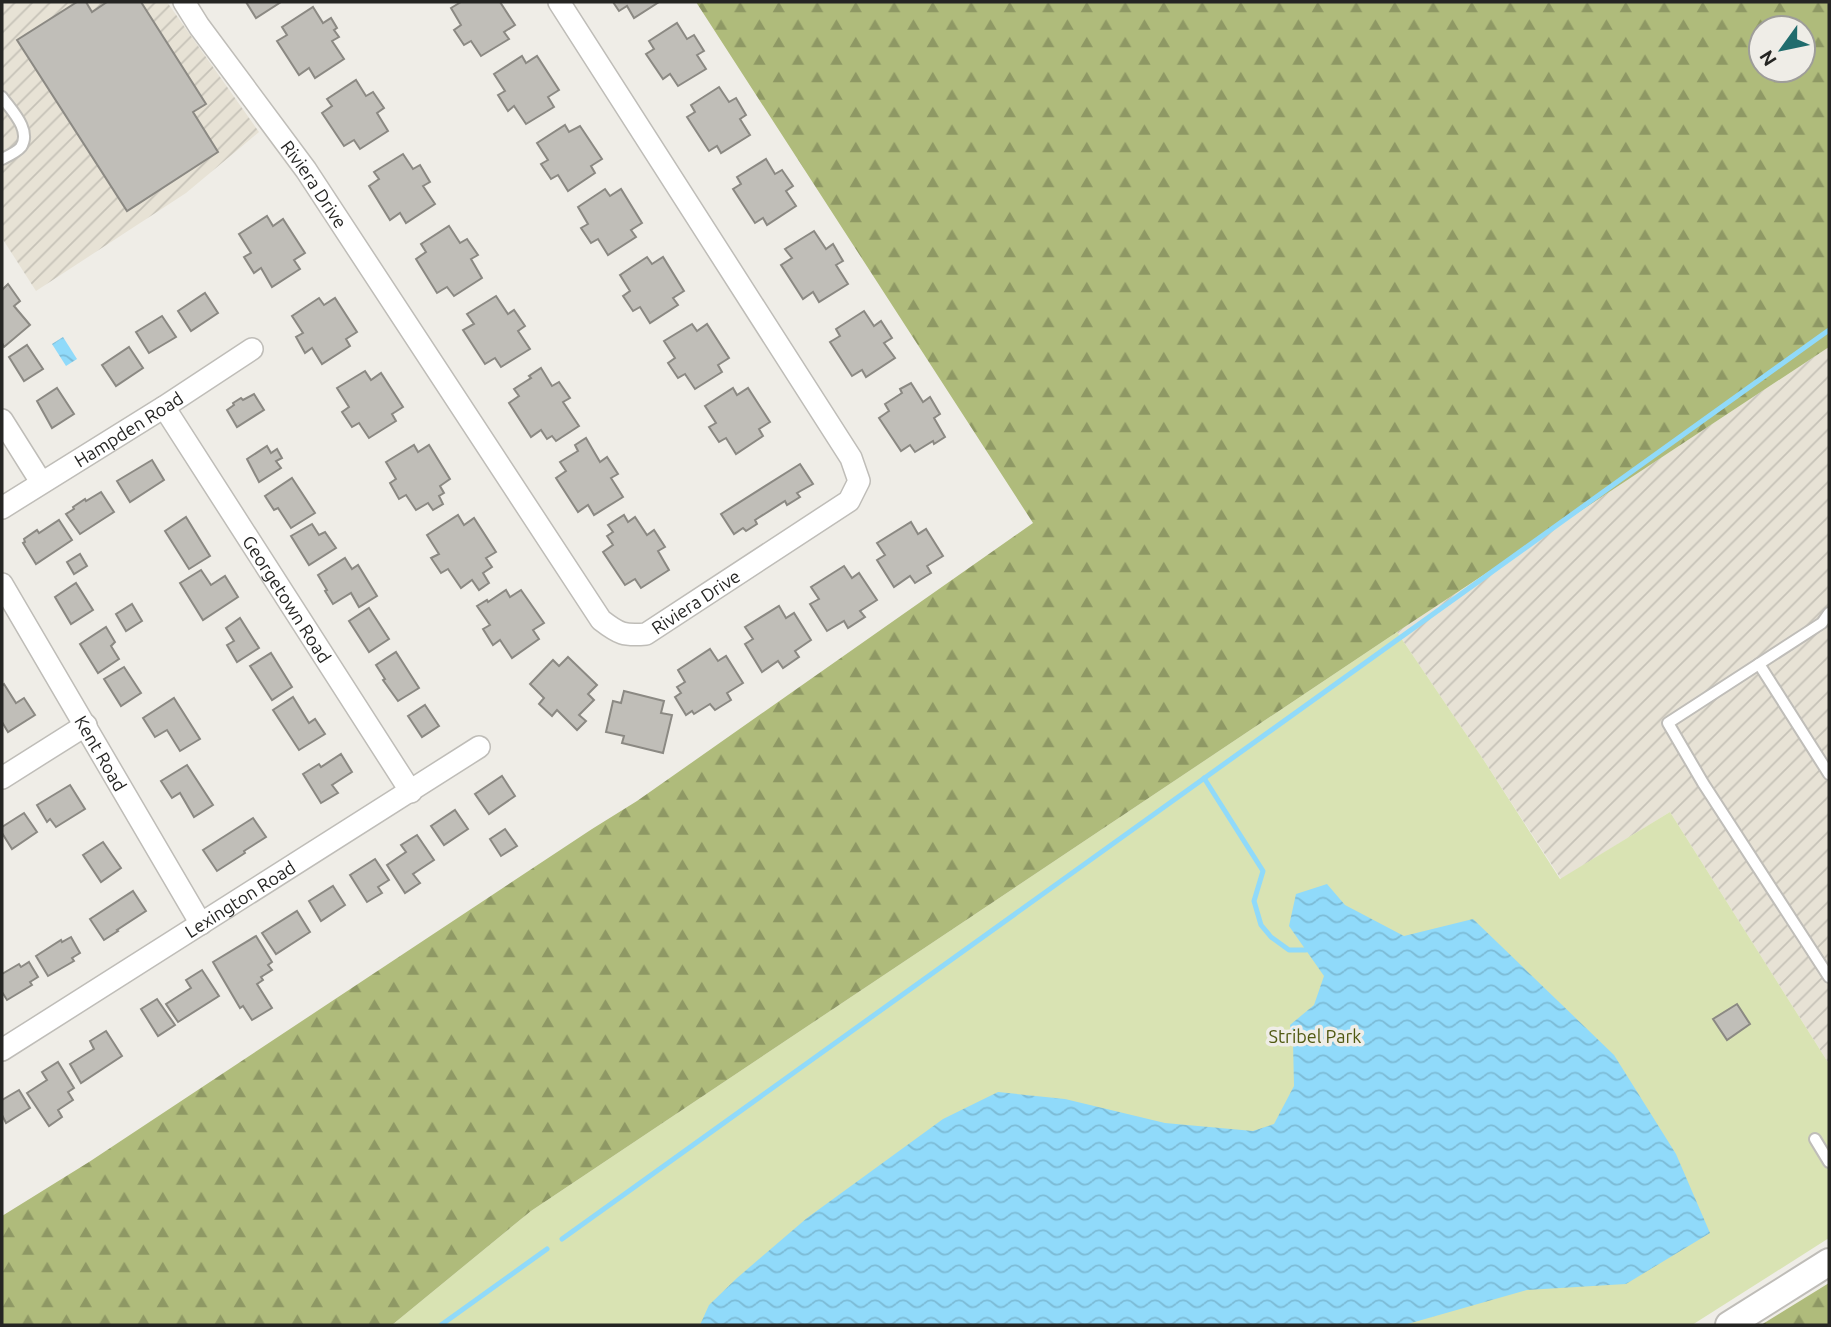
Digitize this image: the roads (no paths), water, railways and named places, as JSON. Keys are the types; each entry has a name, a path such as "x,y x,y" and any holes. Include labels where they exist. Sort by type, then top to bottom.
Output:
{"street":[{"name":"Riviera Drive","path":"184,2 306,170 601,620 614,630 629,636 646,634 849,501 859,481 851,458 559,2"},
{"name":"Hampden Road","path":"2,508 252,349"},
{"name":"Georgetown Road","path":"164,407 411,792"},
{"path":"2,420 41,482"},
{"name":"Kent Road","path":"2,584 201,924"},
{"path":"2,778 86,725"},
{"name":"Lexington Road","path":"2,1050 480,747"},
{"path":"1729,1325 1829,1262"}],"lane":[{"path":"2,97 24,130 20,149 2,159"},
{"path":"1829,634 1826,618 1668,723 1703,783 1829,977"},
{"path":"1759,664 1829,774"},
{"path":"1815,1139 1829,1162"}],"water":[{"path":"63,337 77,359 66,366 52,344"},
{"path":"1327,884 1345,905 1404,936 1473,919 1614,1055 1676,1154 1710,1233 1626,1284 1527,1290 1404,1325 700,1325 709,1305 807,1218 943,1119 998,1092 1065,1099 1165,1123 1253,1131 1274,1124 1294,1086 1290,1025 1314,1005 1324,976 1289,926 1296,894"}],"waterway":[{"path":"562,1239 1829,330"},
{"path":"1204,778 1263,871 1254,901 1261,925 1271,937 1289,950 1306,950"},
{"path":"441,1325 547,1249"}],"park label":[{"name":"Stribel Park","path":"1315,1036"}]}
